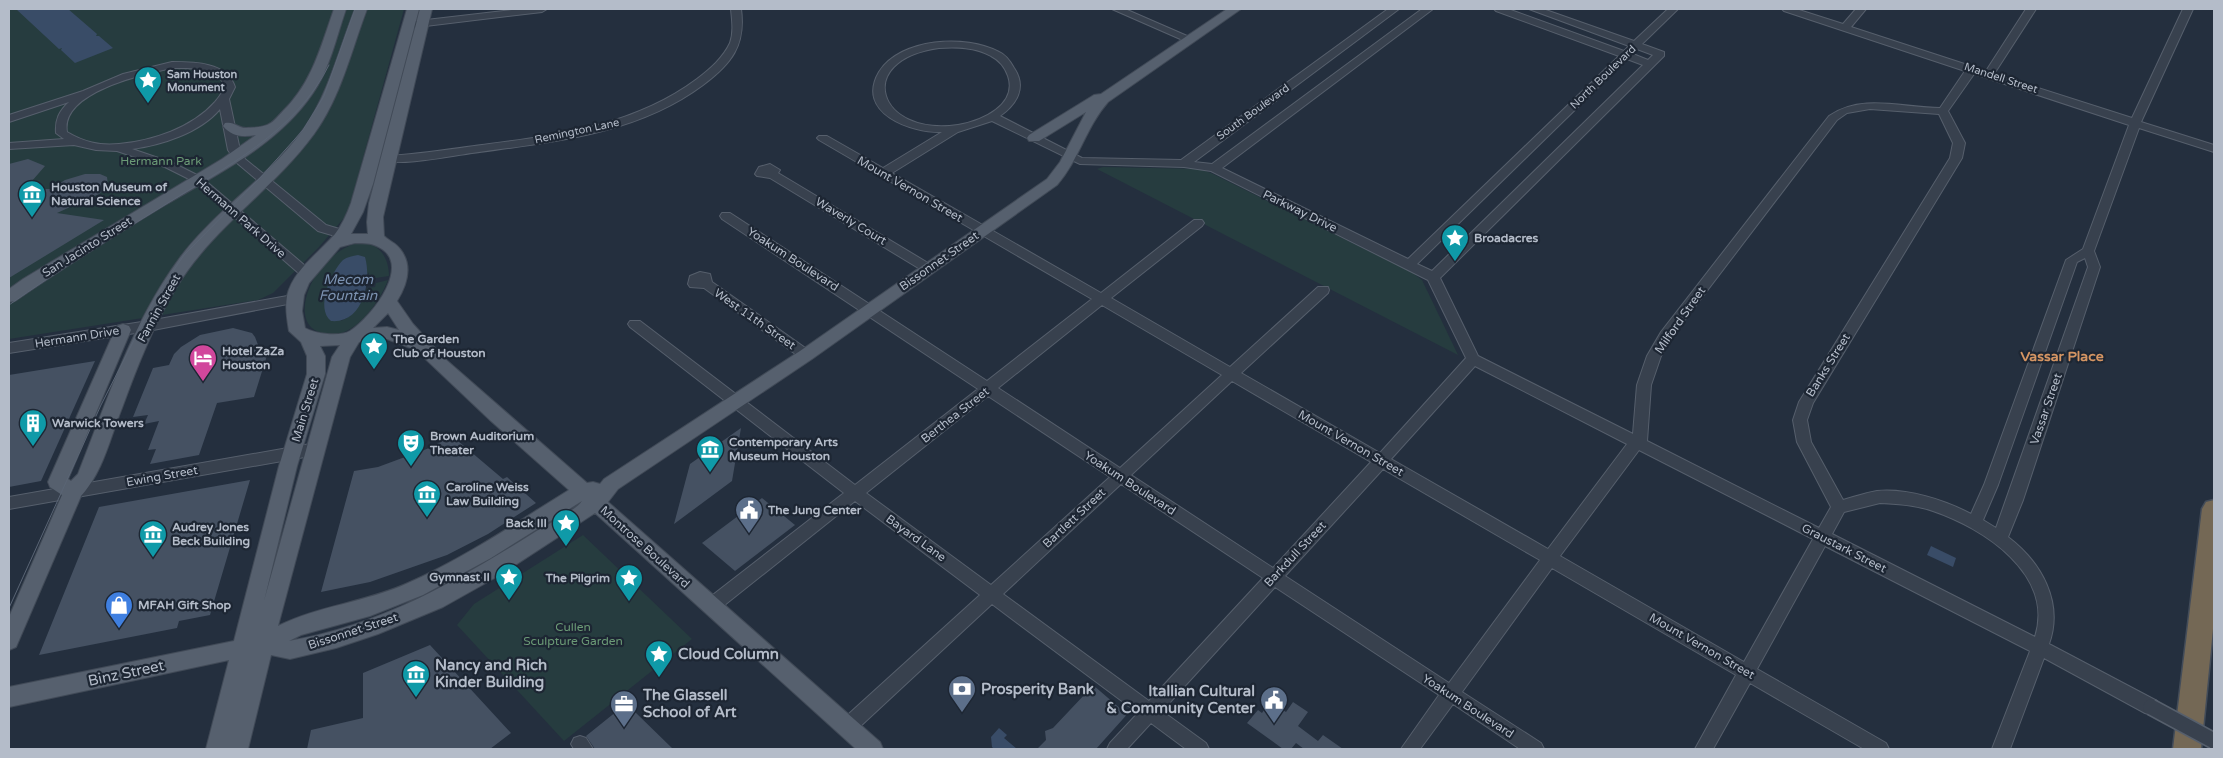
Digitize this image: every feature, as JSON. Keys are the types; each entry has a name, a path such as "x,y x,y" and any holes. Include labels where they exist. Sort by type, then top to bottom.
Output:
{"highway":[{"path":"2187,749 2214,509"}],"main road":[{"name":"San Jacinto Street","path":"9,297 64,260 197,179 273,128 291,112 307,91 321,63 340,9"},
{"name":"Fannin Street","path":"9,641 73,492 86,478 139,344 157,306 186,261 205,238 264,181 310,131 328,101 361,9"},
{"path":"343,239 379,240 374,228 377,202 388,159 415,24 413,9"},
{"path":"293,299 306,273 343,239 359,205 415,24 426,9"},
{"name":"Bissonnet Street","path":"253,646 296,627 370,607 416,589 611,484 806,355 1052,182 1065,170 1084,123 1095,107 1112,91 1235,9"},
{"path":"1034,138 1112,91"},
{"path":"230,126 248,134 273,128"},
{"name":"Main Street","path":"217,749 253,646 316,449 341,357 355,336 389,302 397,283 398,262 396,254 389,246 379,240"},
{"name":"Main Street","path":"236,749 253,646 292,454 316,374 316,356 308,338 297,331 293,317 293,299"},
{"name":"Montrose Boulevard","path":"389,302 397,318 419,345 535,451 590,497 872,749"},
{"path":"73,492 57,482 124,330"},
{"name":"Montrose Boulevard","path":"355,336 384,333 397,335 419,345"},
{"path":"308,338 328,341 355,336"},
{"name":"Binz Street","path":"9,697 253,646"}],"street":[{"path":"415,24 542,9"},
{"name":"Remington Lane","path":"388,159 572,134 624,121 656,109 700,83 729,54 737,32 736,9"},
{"path":"1117,9 1189,39"},
{"name":"South Boulevard","path":"1184,164 1394,9"},
{"name":"South Boulevard","path":"1214,168 1428,9"},
{"path":"1498,9 1650,64"},
{"path":"1534,9 1636,46"},
{"name":"North Boulevard","path":"1408,265 1673,9"},
{"name":"Mandell Street","path":"1787,9 2214,149"},
{"path":"1845,28 1860,9"},
{"path":"1989,74 2031,9"},
{"name":"Vassar Street","path":"2000,537 2015,500 2094,267 2088,252 2135,123 2188,9"},
{"path":"883,173 956,128 993,117 1012,99 1016,83 1006,62 992,52 963,45 939,46 909,52 892,62 881,78 879,88 881,103 886,111 894,118 914,126 956,128"},
{"name":"North Boulevard","path":"1434,277 1660,54 1636,46"},
{"path":"1323,61 1345,70"},
{"path":"9,120 93,90 119,78 149,69 193,65 210,68 222,73 228,81 229,90 224,100 213,112 179,132 157,140 116,148 90,147 72,142 9,146"},
{"path":"1943,111 1972,69"},
{"path":"72,142 62,133 61,122 68,109 93,90"},
{"path":"224,100 236,154 241,161 322,228 343,239"},
{"name":"Milford Street","path":"1640,443 1644,385 1654,356 1666,335 1833,118 1840,111 1856,107 1880,106 1926,112 1943,111"},
{"name":"Banks Street","path":"1840,507 1804,442 1800,420 1806,402 1956,158 1959,144 1943,111"},
{"name":"Parkway Drive","path":"993,117 1080,162 1184,164 1214,168 1434,277"},
{"name":"Mount Vernon Street","path":"823,138 1880,749"},
{"path":"1532,146 1557,156"},
{"name":"Hermann Park Drive","path":"116,148 170,165 197,179 306,273"},
{"name":"Waverly Court","path":"772,174 929,268"},
{"name":"Yoakum Boulevard","path":"726,216 1535,749"},
{"name":"Berthea Street","path":"711,606 1198,223"},
{"name":"Vassar Street","path":"1975,522 1992,485 2072,260 2088,252"},
{"path":"1434,277 1473,359"},
{"name":"West 11th Street","path":"704,284 806,355"},
{"name":"Bartlett Street","path":"847,727 1324,290"},
{"name":"Hermann Drive","path":"9,348 148,326 293,299"},
{"name":"Bayard Lane","path":"635,324 855,493 1200,749"},
{"name":"Graustark Street","path":"1473,359 2039,647 2214,741"},
{"name":"Barkdull Street","path":"1116,749 1473,359"},
{"path":"1410,749 1631,448 1640,443"},
{"name":"Ewing Street","path":"9,503 316,449"},
{"path":"1704,749 1840,507 1879,497 1916,500 1952,511 1975,522 2000,537 2030,569 2043,593 2047,621 2001,749"}],"green space":[{"name":"Hermann Park","path":"9,9 404,9 349,209 344,218 319,247 273,293 258,300 9,339"},
{"path":"1103,167 1200,169 1413,273 1422,280 1458,355 1097,169"},
{"path":"357,243 371,245 381,252 387,263 389,276 369,279 369,272 341,321 350,316 367,288 375,287 376,283 388,280 384,289 372,309 355,326 336,334 325,334 315,330 308,324 305,315 305,306 310,286 327,261 346,247"},
{"name":"Cullen Sculpture Garden","path":"583,535 692,639 564,741 457,625 474,604"}],"water":[{"path":"16,9 68,9 97,34 96,36 99,36 113,48 75,63 61,50 62,48 59,49"},
{"name":"Mecom Fountain","path":"358,255 365,257 367,267 366,289 363,299 351,316 342,320 331,321 326,315 324,308 326,290 343,260"},
{"path":"1931,546 1956,558 1953,567 1927,555"},
{"path":"999,728 1007,735 1004,738 1017,749 994,749 992,747 991,737"}],"building":[{"name":"Houston Museum of Natural Science","path":"28,159 45,166 25,189 51,189 65,180 85,174 100,174 107,177 108,185 99,194 57,213 104,220 9,278 9,164"},
{"name":"Hotel ZaZa Houston","path":"233,328 252,333 260,350 269,349 254,397 217,403 199,455 150,464 156,449 148,450 159,421 144,424 148,415 133,417 153,368 169,365 174,354 181,347 200,335"},
{"name":"Warwick Towers","path":"95,361 41,481 9,487 9,375"},
{"name":"Contemporary Arts Museum Houston","path":"741,428 732,481 674,524 690,464"},
{"name":"Caroline Weiss Law Building","path":"451,435 503,479 507,477 536,503 488,534 447,555 370,582 321,592 354,471 378,467 432,447"},
{"name":"Audrey Jones Beck Building","path":"250,480 210,615 179,621 177,628 39,655 99,507"},
{"name":"The Jung Center","path":"762,498 795,525 735,571 702,543"},
{"name":"Nancy and Rich Kinder Building","path":"430,645 511,733 490,749 307,749 311,730 363,718 363,673"},
{"path":"1093,685 1122,710 1131,710 1096,749 1037,749 1046,740 1045,731 1053,728 1086,693 1088,686"},
{"name":"Itallian Cultural & Community Center","path":"1293,702 1308,712 1298,726 1318,741 1323,735 1343,749 1304,749 1296,743 1291,749 1283,749 1247,723 1258,710 1262,713 1266,707 1272,711 1277,706 1286,712"},
{"name":"The Glassell School of Art","path":"627,703 673,749 595,749 586,736"}],"tram line":[{"path":"9,608 101,405 157,295 184,255 260,178 303,130 324,96 355,9"},
{"path":"9,305 85,254 234,162 256,146 278,129 297,110 315,89 329,65"}],"place":[{"name":"Sam Houston Monument","path":"148,104"},
{"name":"Houston Museum of Natural Science","path":"32,218"},
{"name":"Broadacres","path":"1455,262"},
{"name":"The Garden Club of Houston","path":"374,370"},
{"name":"Hotel ZaZa Houston","path":"203,382"},
{"name":"Warwick Towers","path":"33,447"},
{"name":"Brown Auditorium Theater","path":"411,467"},
{"name":"Contemporary Arts Museum Houston","path":"710,473"},
{"name":"Caroline Weiss Law Building","path":"427,518"},
{"name":"The Jung Center","path":"749,534"},
{"name":"Back III","path":"566,547"},
{"name":"Audrey Jones Beck Building","path":"153,558"},
{"name":"Gymnast II","path":"509,601"},
{"name":"The Pilgrim","path":"629,602"},
{"name":"MFAH Gift Shop","path":"119,629"},
{"name":"Cloud Column","path":"659,678"},
{"name":"Nancy and Rich Kinder Building","path":"416,698"},
{"name":"Prosperity Bank","path":"962,713"},
{"name":"Itallian Cultural & Community Center","path":"1274,724"},
{"name":"The Glassell School of Art","path":"624,728"}],"district":[{"name":"Vassar Place","path":"2062,356"}]}
